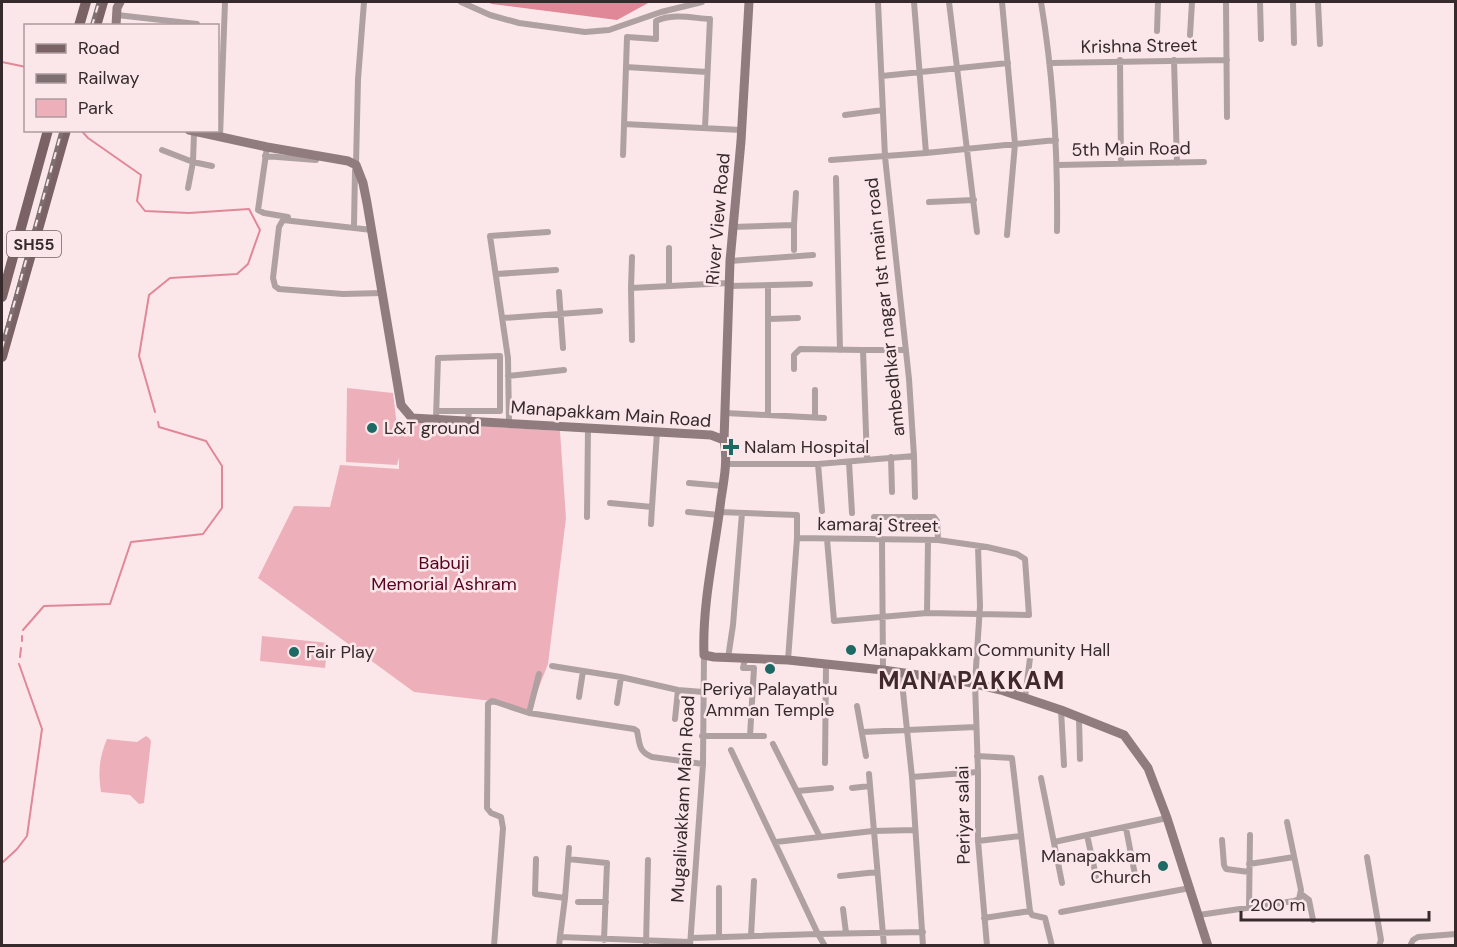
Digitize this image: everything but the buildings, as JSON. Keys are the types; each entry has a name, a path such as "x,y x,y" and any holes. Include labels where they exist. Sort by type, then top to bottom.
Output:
{"main road":[{"path":"80,24 86,2"},
{"path":"97,24 103,2"},
{"name":"River View Road","path":"724,440 730,261 749,2"},
{"name":"SH55","path":"2,297 47,132"},
{"name":"SH55","path":"2,357 65,132"},
{"path":"192,132 220,137 266,152 348,161 356,165"},
{"name":"Manapakkam Main Road","path":"356,165 363,183 401,405 412,418 436,415 469,416 509,423 711,435 724,440 723,486 709,579 704,655"},
{"path":"704,655 788,660 975,683 1061,710 1124,735 1148,768 1167,818 1208,945"}],"street":[{"path":"220,137 225,2"},
{"path":"356,165 358,79 364,2"},
{"path":"461,2 490,15 519,23 585,32 609,30 661,12 702,2"},
{"name":"ambedhkar nagar 1st main road","path":"725,464 818,464 914,456 885,157 878,2"},
{"path":"914,2 926,153"},
{"path":"949,2 969,149 977,232"},
{"path":"1002,2 1015,144 1007,235"},
{"path":"1041,2 1052,63 1058,165 1057,231"},
{"path":"1157,31 1158,2"},
{"path":"1190,35 1192,2"},
{"path":"1226,2 1227,117"},
{"path":"1260,2 1260,39"},
{"path":"1293,2 1294,44"},
{"path":"1318,2 1320,44"},
{"path":"117,10 197,24"},
{"path":"623,155 627,37 656,39 656,21 670,16 710,19 705,128"},
{"path":"1120,60 1121,164"},
{"name":"Krishna Street","path":"1052,63 1120,60 1227,60"},
{"path":"1174,60 1177,163"},
{"path":"882,76 1008,63"},
{"path":"626,67 707,72"},
{"path":"845,115 884,110"},
{"path":"624,123 741,130"},
{"path":"188,188 193,162 192,132"},
{"path":"831,160 1056,140"},
{"path":"162,150 193,162 212,166"},
{"path":"354,225 356,177 353,166 266,152 257,205 260,212 371,228"},
{"name":"5th Main Road","path":"1058,165 1204,162"},
{"path":"836,178 840,350"},
{"path":"794,249 796,193"},
{"path":"930,202 974,200"},
{"path":"371,228 283,220 279,227 274,286 279,289 343,294 383,293"},
{"path":"732,227 794,225"},
{"path":"509,423 508,358 490,236 548,232"},
{"path":"669,248 669,286"},
{"path":"730,261 813,255"},
{"path":"633,257 631,288 633,340"},
{"path":"497,274 556,270"},
{"path":"631,288 810,284"},
{"path":"768,286 770,319 768,415"},
{"path":"559,292 563,348"},
{"path":"503,318 600,311"},
{"path":"770,319 798,318"},
{"path":"794,369 794,355 800,349 905,350"},
{"path":"863,350 867,460"},
{"path":"436,415 438,358 500,356 500,411 469,416"},
{"path":"508,376 564,370"},
{"path":"815,390 815,417"},
{"path":"725,413 824,418"},
{"path":"587,517 588,428"},
{"path":"651,524 657,432"},
{"path":"914,456 915,497"},
{"path":"891,457 892,492"},
{"path":"849,462 852,513"},
{"path":"818,464 822,511"},
{"path":"689,483 723,486"},
{"path":"610,503 652,507"},
{"name":"kamaraj Street","path":"688,512 797,515 797,538 938,540 987,547 1017,554 1025,559 1029,615 979,615"},
{"path":"728,658 733,625 742,513"},
{"path":"874,517 934,517 937,520 938,540"},
{"path":"788,660 797,538"},
{"path":"827,539 834,621 927,613 979,615"},
{"path":"882,539 883,670"},
{"path":"927,613 928,540"},
{"name":"Periyar salai","path":"978,547 979,615 975,683 978,841 987,945"},
{"name":"Mugalivakkam Main Road","path":"690,942 703,764 704,655"},
{"path":"1025,698 1030,658"},
{"path":"745,659 743,668 754,668 750,736"},
{"path":"552,666 621,677 678,690 703,692"},
{"path":"825,763 826,666"},
{"path":"579,697 583,671"},
{"path":"901,673 912,777 923,945"},
{"path":"529,713 539,674"},
{"path":"617,704 621,677"},
{"path":"675,719 678,690"},
{"path":"494,945 503,828 501,817 491,813 487,808 488,704 492,701 529,713 634,729 637,731 639,745 644,753 652,757 703,764"},
{"path":"857,706 866,756"},
{"path":"1061,710 1064,765"},
{"path":"1079,718 1080,759"},
{"path":"862,732 976,727"},
{"path":"702,736 764,736"},
{"path":"773,744 820,837"},
{"path":"731,750 825,945"},
{"path":"977,756 1012,758 1030,911 1032,915 1045,918 1052,945"},
{"path":"912,777 978,772"},
{"path":"869,774 884,945"},
{"path":"1041,778 1062,883"},
{"path":"852,788 870,786"},
{"path":"797,791 831,788"},
{"path":"1054,842 1167,818"},
{"path":"1287,822 1301,894 1309,900 1313,920"},
{"path":"1126,828 1135,875"},
{"path":"776,842 873,831 915,830"},
{"path":"1087,835 1095,876"},
{"path":"1249,908 1250,835"},
{"path":"978,841 1021,836"},
{"path":"1222,840 1226,869 1249,872"},
{"path":"559,945 569,848"},
{"path":"1249,864 1294,857"},
{"path":"1367,857 1381,940 1379,945"},
{"path":"536,859 535,894 565,898"},
{"path":"568,859 607,863 604,940"},
{"path":"646,944 648,860"},
{"path":"840,876 877,872"},
{"path":"751,936 754,881"},
{"path":"718,937 719,888"},
{"path":"1061,912 1190,888"},
{"path":"1199,915 1294,901 1301,894"},
{"path":"578,902 606,902"},
{"path":"843,909 846,933"},
{"path":"984,918 1030,911"},
{"path":"560,937 646,944 690,942 718,937 923,932"},
{"path":"1410,945 1413,939 1418,937 1455,934"}],"green space":[{"name":"Babuji Memorial Ashram","path":"347,388 393,393 398,435 399,421 560,431 566,518 548,664 529,713 492,701 414,692 258,578 294,506 330,507 340,465 399,469 399,458 397,465 346,462"},
{"name":"Fair Play","path":"262,636 328,643 325,668 260,661"},
{"path":"146,736 151,741 144,803 139,804 130,795 101,792 100,765 107,739 137,742"}],"shaded area":[{"path":"487,2 650,2 617,20"}],"waterway":[{"path":"2,62 24,67"},
{"path":"83,132 141,175 137,201 145,211 189,213 249,209 260,230 248,264 237,274 170,278 149,295 139,356 155,412"},
{"path":"23,630 44,606 110,604 131,542 203,534 222,508 222,466 206,441 159,427 158,422"},
{"path":"22,636 22,641"},
{"path":"20,657 21,648"},
{"path":"2,863 27,836 42,729 19,664"}],"railway":[{"path":"93,24 99,2"},
{"path":"2,348 61,132"}],"place":[{"name":"L&T ground","path":"372,428"},
{"name":"Nalam Hospital","path":"731,447"},
{"name":"Manapakkam Community Hall","path":"851,650"},
{"name":"Fair Play","path":"294,652"},
{"name":"Periya Palayathu Amman Temple","path":"770,669"},
{"name":"Manapakkam Church","path":"1163,866"}],"district":[{"name":"MANAPAKKAM","path":"972,680"}]}
